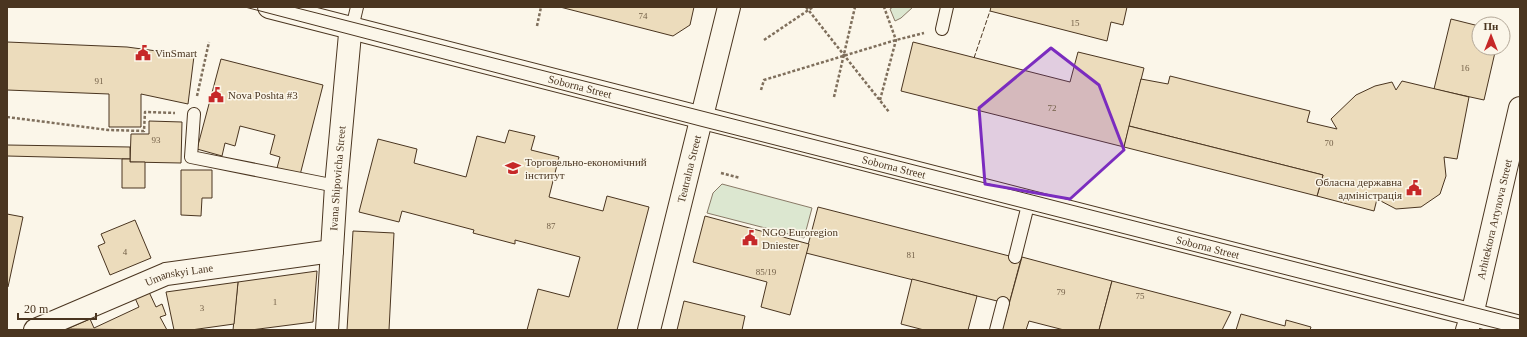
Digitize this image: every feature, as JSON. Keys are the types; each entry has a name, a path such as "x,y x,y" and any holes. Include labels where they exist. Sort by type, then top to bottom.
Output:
{"main road":[{"name":"Soborna Street","path":"269,7 1029,201 1469,322 1520,327"},
{"name":"Teatralna Street","path":"649,330 729,7"},
{"name":"Ivana Shipovicha Street","path":"327,330 336,186 349,41 352,28"},
{"name":"Arhitektora Artynova Street","path":"1469,322 1520,108"},
{"name":"Umanskyi Lane","path":"35,330 166,274 332,251"}],"lane":[{"path":"352,28 357,7"},
{"path":"942,29 947,7"},
{"path":"194,114 191,157 336,186"},
{"path":"1015,257 1029,201"},
{"path":"996,330 1003,303"}],"path":[{"path":"537,26 541,7"},
{"path":"764,40 807,8 812,7"},
{"path":"834,97 855,7"},
{"path":"880,100 896,40 884,7"},
{"path":"807,8 889,112"},
{"path":"761,90 764,80 896,40 942,29"},
{"path":"7,117 108,130 144,131 146,112 194,114 209,42"},
{"path":"721,173 740,178"}],"highlighted area":[{"path":"1051,48 1099,85 1124,150 1070,199 985,184 979,108"}],"green space":[{"path":"893,7 913,7 901,18 895,21 890,9"},
{"path":"722,184 812,208 804,238 707,213 713,193"}],"building":[{"path":"560,7 694,7 690,25 673,36"},
{"path":"991,7 1127,7 1123,25 1111,22 1107,41 990,11"},
{"path":"1451,19 1471,24 1471,56 1494,56 1484,100 1434,89"},
{"path":"7,42 127,47 194,56 188,104 141,94 141,127 109,127 109,94 7,90"},
{"path":"913,42 1070,82 1078,52 1144,68 1124,147 901,91"},
{"path":"221,59 323,85 300,175 277,168 280,157 270,154 275,135 240,126 235,146 225,143 222,156 197,149"},
{"path":"1170,76 1310,111 1307,122 1337,129 1331,119 1356,95 1375,86 1392,82 1396,90 1402,81 1469,97 1457,159 1444,157 1446,176 1440,194 1421,207 1396,209 1377,199 1374,211 1317,196 1323,175 1129,126 1141,79 1168,84"},
{"path":"149,121 182,122 181,163 130,162 131,134 149,134"},
{"path":"1129,126 1323,175 1317,196 1124,147"},
{"path":"509,130 535,136 531,150 559,157 549,197 603,211 607,196 649,207 617,330 527,330 538,289 569,297 580,257 515,240 515,244 473,233 474,230 402,211 399,222 359,212 378,139 417,149 414,163 466,177 477,136 505,143"},
{"path":"7,145 130,147 130,159 7,156"},
{"path":"122,159 130,159 130,162 145,162 145,188 122,188"},
{"path":"181,170 212,170 212,198 202,198 201,216 181,215"},
{"path":"818,207 1021,259 1009,304 806,253"},
{"path":"7,214 23,217 8,287 7,287"},
{"path":"705,216 809,244 790,315 761,307 767,282 693,262"},
{"path":"135,220 151,258 110,275 98,246 105,243 101,234"},
{"path":"353,231 394,233 389,330 347,330"},
{"path":"1022,257 1112,281 1099,330 1064,330 1029,321 1026,330 1002,330"},
{"path":"317,271 313,322 251,330 233,330 238,282"},
{"path":"912,279 977,296 968,330 924,330 901,324"},
{"path":"1112,281 1231,312 1222,330 1099,330"},
{"path":"238,282 234,324 191,330 174,330 166,292"},
{"path":"149,292 156,307 162,304 166,315 160,317 167,330 67,329 90,319 94,328 139,307 135,298"},
{"path":"684,301 745,316 742,330 677,330"},
{"path":"1241,314 1285,326 1286,320 1311,327 1310,330 1236,330"}],"tram line":[{"path":"245,7 700,126 1503,330"},
{"path":"293,7 1520,319"}],"fence":[{"path":"974,58 990,11"}],"place":[{"name":"VinSmart","path":"143,53"},
{"name":"Nova Poshta #3","path":"216,95"},
{"name":"Торговельно-економічний інститут","path":"513,168"},
{"name":"Обласна державна адміністрація","path":"1414,188"},
{"name":"NGO Euroregion Dniester","path":"750,238"}]}
